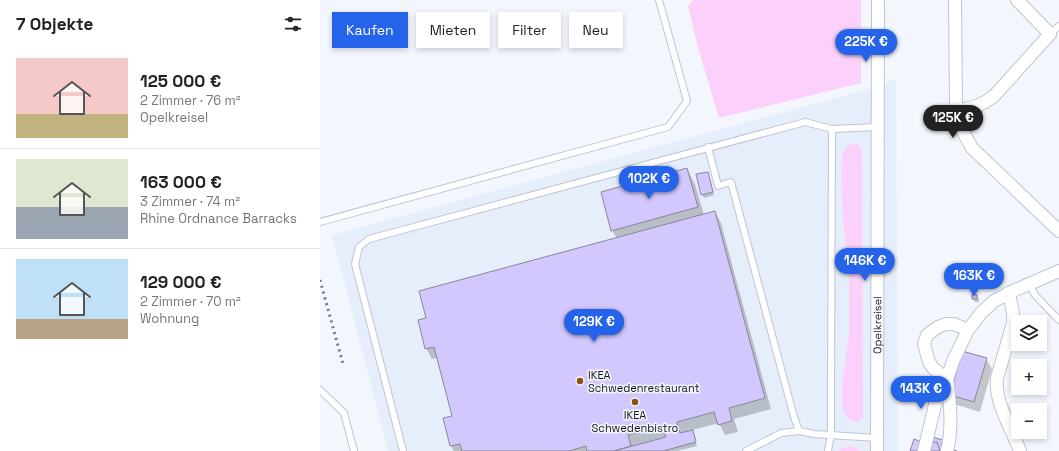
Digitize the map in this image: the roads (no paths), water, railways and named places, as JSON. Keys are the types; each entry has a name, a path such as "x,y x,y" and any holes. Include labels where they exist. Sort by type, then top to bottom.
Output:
{"street":[{"name":"Opelkreisel","path":"877,451 878,0"},
{"path":"955,0 957,110 962,130 972,148 1059,231"},
{"path":"957,110 984,104 994,96 1055,30 1017,0"},
{"path":"924,451 935,405 947,379 952,361 968,330 986,307 994,301 1008,293 1059,271"},
{"path":"1008,293 1014,314 1013,323 997,378 996,387 999,400 1020,451"},
{"path":"946,451 949,441 951,412 947,379 928,362 924,344 927,335 938,327 946,324 954,324 968,330"}],"lane":[{"path":"320,222 668,127 686,101 660,0"},
{"path":"403,451 354,264 359,247 369,239 805,122 832,130 877,127"},
{"path":"828,451 831,434 832,130"},
{"path":"708,147 718,186 731,182 799,431"},
{"path":"1029,284 1035,295 1059,320"},
{"path":"320,390 344,414 354,451"},
{"path":"746,451 781,433 799,431 814,434 878,438"}],"railway":[{"path":"320,280 343,364"}],"place":[{"name":"IKEA Schwedenrestaurant","path":"580,381"},
{"name":"IKEA Schwedenbistro","path":"635,402"}]}
